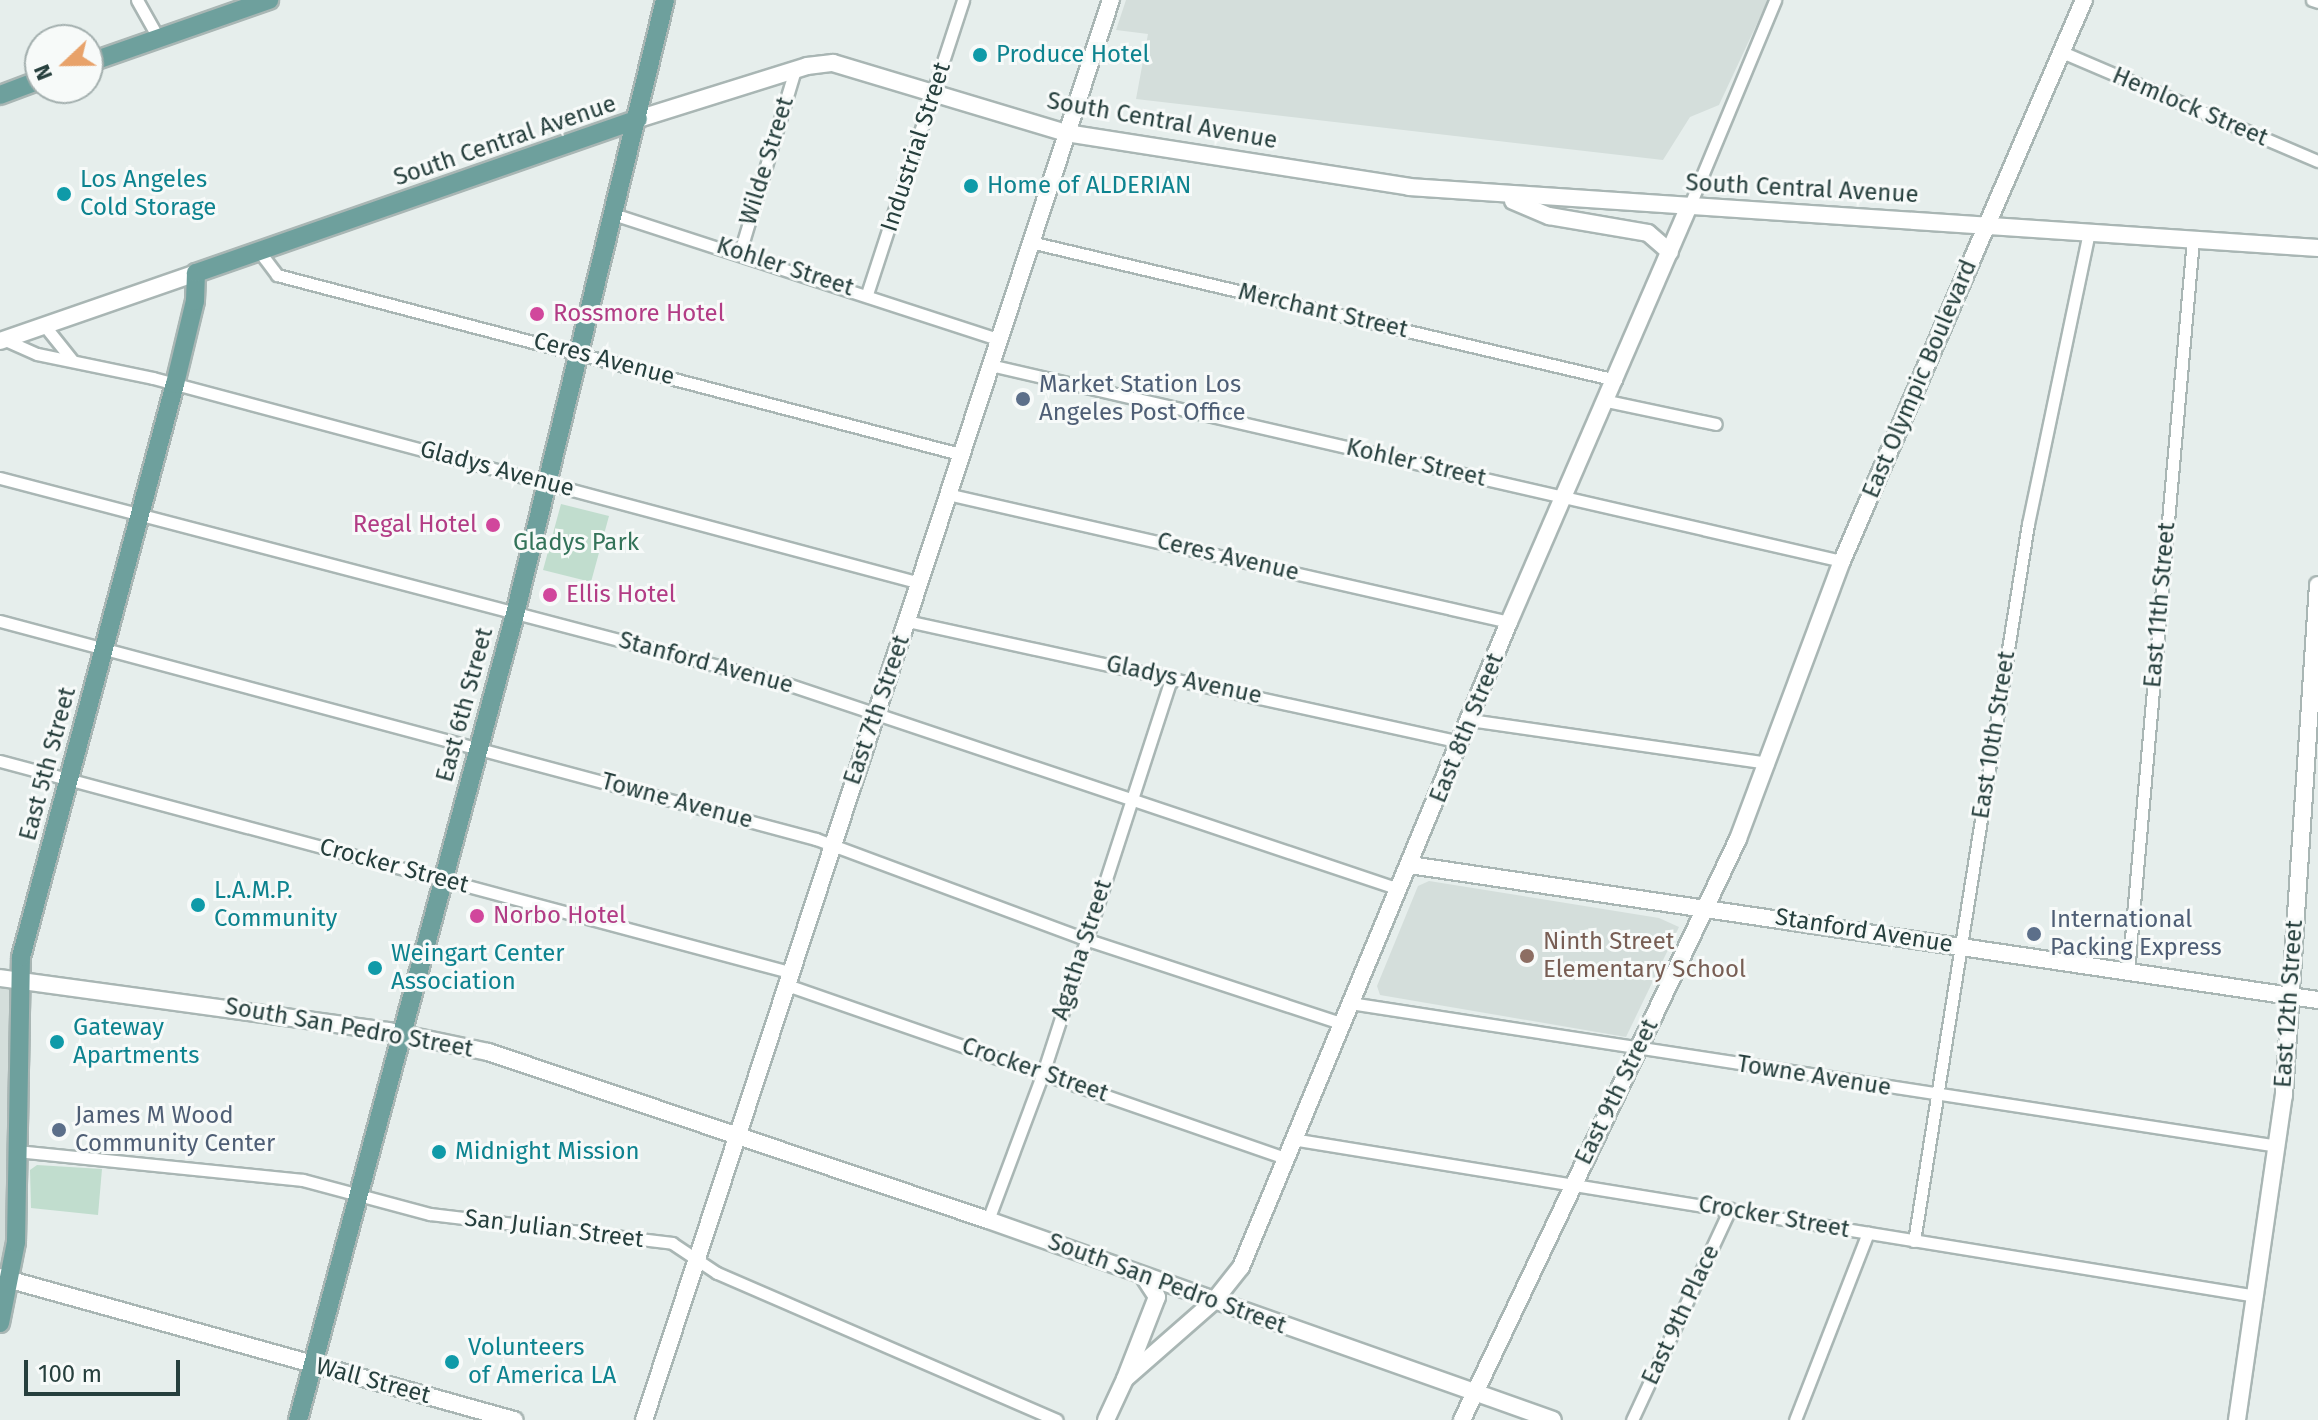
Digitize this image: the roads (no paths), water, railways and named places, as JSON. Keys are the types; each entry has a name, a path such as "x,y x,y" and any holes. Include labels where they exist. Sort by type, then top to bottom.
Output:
{"main road":[{"path":"104,58 269,0"},
{"name":"East 6th Street","path":"298,1420 311,1364 362,1195 442,879 515,614 616,215 665,0"},
{"name":"East 7th Street","path":"644,1420 786,978 920,583 1111,0"},
{"name":"East Olympic Boulevard","path":"1768,763 1842,561 2084,0"},
{"name":"South Central Avenue","path":"2,340 638,119 795,70 846,65 1066,133 1500,196 1987,223 2318,248"},
{"path":"0,95 24,86"},
{"path":"1500,196 1549,216 1648,233 1670,252"},
{"name":"East 8th Street","path":"1106,1420 1125,1379 1214,1301 1241,1267 1509,622 1689,207"},
{"name":"East 5th Street","path":"0,1323 17,1151 10,979 69,779 175,384 195,301 196,273"},
{"name":"East 12th Street","path":"2237,1420 2278,1146 2316,652 2318,585"},
{"name":"East 9th Street","path":"1462,1420 1639,1049 1768,763"},
{"name":"Stanford Avenue","path":"1410,865 2318,1000"},
{"name":"South San Pedro Street","path":"10,979 404,1034 488,1052 988,1220 1553,1420"},
{"path":"1125,1379 1157,1297 1143,1276"},
{"name":"Wall Street","path":"6,1280 514,1420"}],"street":[{"path":"137,0 159,39"},
{"name":"Industrial Street","path":"867,294 936,91 963,0"},
{"name":"East 8th Street","path":"1689,207 1775,0"},
{"path":"2312,0 2318,2"},
{"name":"Hemlock Street","path":"2062,52 2318,161"},
{"name":"Wilde Street","path":"740,252 795,70"},
{"name":"Kohler Street","path":"616,215 740,252 998,339"},
{"name":"East 10th Street","path":"1914,1241 1958,947 2028,524 2089,231"},
{"name":"East 11th Street","path":"2128,972 2193,239"},
{"name":"Merchant Street","path":"1030,242 1616,380"},
{"name":"Ceres Avenue","path":"259,251 277,275 960,454"},
{"path":"44,325 72,360"},
{"name":"Gladys Avenue","path":"2,340 37,354 175,384 920,583"},
{"name":"Kohler Street","path":"990,365 1842,561"},
{"path":"1607,401 1716,424"},
{"name":"Stanford Avenue","path":"0,478 141,513 876,711 1399,889"},
{"name":"Ceres Avenue","path":"947,494 1509,622"},
{"name":"Towne Avenue","path":"0,621 832,845 1085,939 1341,1023"},
{"name":"Gladys Avenue","path":"907,621 1460,742"},
{"name":"Agatha Street","path":"988,1220 1043,1073 1171,678"},
{"path":"1470,720 1768,763"},
{"name":"Crocker Street","path":"0,761 442,879 786,978 1285,1158"},
{"name":"Towne Avenue","path":"1350,1003 1935,1096 2278,1146"},
{"name":"Crocker Street","path":"1292,1139 2256,1296"},
{"name":"San Julian Street","path":"17,1151 303,1180 430,1214 672,1243 717,1273 1057,1420"},
{"name":"East 9th Place","path":"1632,1420 1730,1209"},
{"path":"1795,1420 1868,1233"}],"place":[{"name":"Produce Hotel","path":"980,55"},
{"name":"Home of ALDERIAN","path":"971,186"},
{"name":"Los Angeles Cold Storage","path":"64,194"},
{"name":"Rossmore Hotel","path":"537,314"},
{"name":"Market Station Los Angeles Post Office","path":"1023,399"},
{"name":"Regal Hotel","path":"493,525"},
{"name":"Ellis Hotel","path":"550,595"},
{"name":"L.A.M.P. Community","path":"198,905"},
{"name":"Norbo Hotel","path":"477,916"},
{"name":"International Packing Express","path":"2034,934"},
{"name":"Ninth Street Elementary School","path":"1527,956"},
{"name":"Weingart Center Association","path":"375,968"},
{"name":"Gateway Apartments","path":"57,1042"},
{"name":"James M Wood Community Center","path":"59,1130"},
{"name":"Midnight Mission","path":"439,1152"},
{"name":"Volunteers of America LA","path":"452,1362"}],"park label":[{"name":"Gladys Park","path":"576,543"}]}
